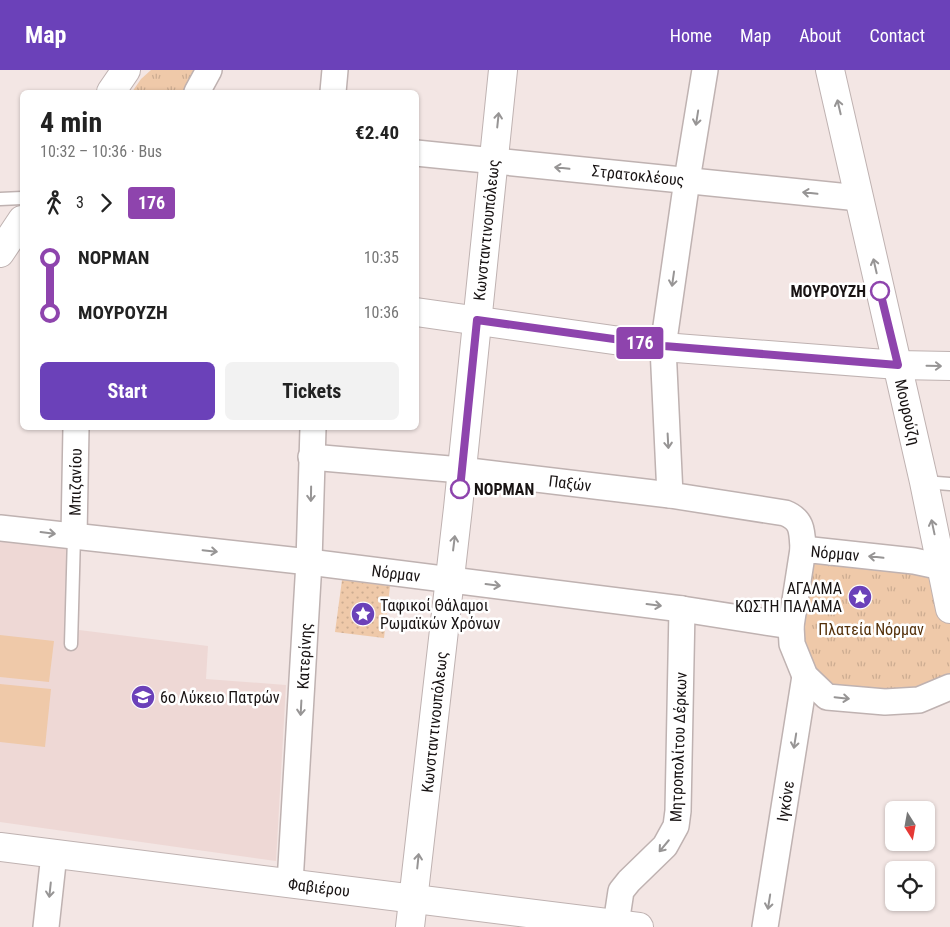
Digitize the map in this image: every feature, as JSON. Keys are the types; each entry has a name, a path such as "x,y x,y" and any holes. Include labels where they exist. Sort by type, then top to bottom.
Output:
{"main road":[{"path":"111,90 126,70"},
{"name":"Κωνσταντινουπόλεως","path":"410,927 450,580 503,70"},
{"name":"Μουρούζη","path":"830,70 898,365 937,483 942,567 950,609"},
{"path":"0,253 20,229"},
{"path":"419,312 664,346 898,365 950,366"},
{"name":"Φαβιέρου","path":"0,847 627,926"}],"street":[{"path":"198,90 209,70"},
{"path":"333,90 335,70"},
{"path":"670,495 664,346 687,180 705,70"},
{"name":"Στρατοκλέους","path":"419,153 859,198"},
{"name":"Μπιζανίου","path":"74,536 76,430"},
{"name":"Κατερίνης","path":"290,884 309,562 313,430"},
{"name":"Παξών","path":"311,456 461,470 670,495 785,514 797,520 801,526 803,549"},
{"name":"Νόρμαν","path":"0,528 309,562 682,609 791,626"},
{"name":"Νόρμαν","path":"942,567 914,561 803,549 791,626 792,644 805,676 827,697 885,702 919,700 950,686"},
{"name":"Μητροπολίτου Δέρκων","path":"627,926 621,891 666,846 676,826 678,811 682,609"},
{"name":"Ιγκόνε","path":"765,927 805,676"},
{"path":"46,927 54,854"}],"lane":[{"path":"0,199 20,198"},
{"path":"71,644 74,536"}],"shaded area":[{"name":"6ο Λύκειο Πατρών","path":"0,535 81,544 79,630 208,646 206,679 286,685 276,861 0,822"}],"green space":[{"path":"151,70 200,70 189,90 133,90 141,79"},
{"name":"Πλατεία Νόρμαν","path":"803,549 942,567 950,609 950,687 827,697 791,626"},
{"path":"342,580 390,586 384,638 335,632"},
{"path":"0,635 54,641 49,682 0,677"},
{"path":"0,684 51,689 45,747 0,742"}],"bus line":[{"name":"176","path":"460,489 477,320 664,346 898,365 880,291"}],"place":[{"name":"ΜΟΥΡΟΥΖΗ","path":"880,291"},
{"name":"ΝΟΡΜΑΝ","path":"460,489"},
{"name":"ΑΓΑΛΜΑ ΚΩΣΤΗ ΠΑΛΑΜΑ","path":"860,597"},
{"name":"Ταφικοί Θάλαμοι Ρωμαϊκών Χρόνων","path":"363,614"},
{"name":"6ο Λύκειο Πατρών","path":"143,697"}]}
